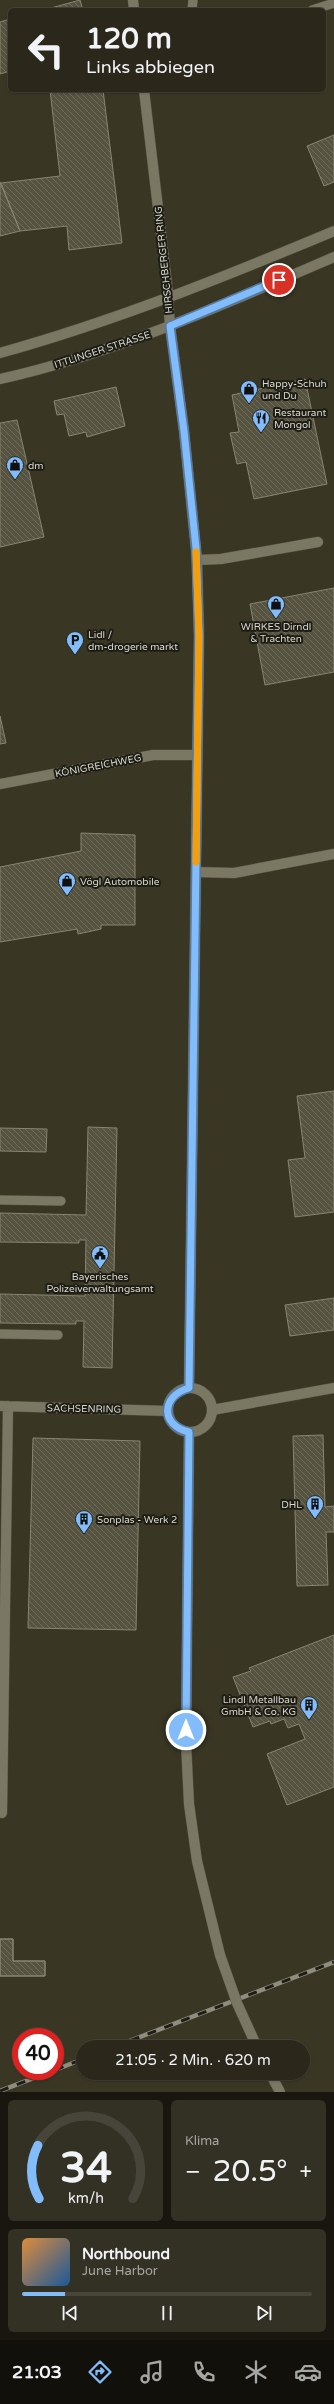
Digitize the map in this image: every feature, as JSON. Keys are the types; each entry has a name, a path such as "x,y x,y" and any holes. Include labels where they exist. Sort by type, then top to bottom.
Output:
{"street":[{"name":"HIRSCHBERGER RING","path":"144,92 170,326 184,431 197,560 199,636 189,1388"},
{"path":"0,353 79,330 168,298 334,231"},
{"name":"ITTLINGER STRASSE","path":"0,379 80,357 170,326 334,257"},
{"path":"197,560 221,559 318,542"},
{"name":"KÖNIGREICHWEG","path":"0,784 153,755 197,755"},
{"path":"196,872 234,873 334,854"},
{"path":"189,1388 204,1394 210,1402 212,1410 208,1422 200,1430 189,1432 174,1426 170,1420 168,1411 173,1396 179,1391 189,1388"},
{"path":"212,1410 334,1388"},
{"path":"2,1813 4,1406"},
{"name":"SACHSENRING","path":"4,1406 168,1411"},
{"path":"189,1432 186,1678 189,1804 197,1861 220,1955 237,2003 253,2040"},
{"path":"274,2080 280,2092"}],"lane":[{"path":"318,8 334,3"},
{"path":"0,1200 61,1201"},
{"path":"0,1334 58,1335"}],"building":[{"path":"80,0 82,8 51,8"},
{"path":"8,20 8,72 0,74 0,22"},
{"path":"50,92 103,92 122,243 69,250 67,226 20,231 1,183 60,176"},
{"path":"334,135 334,182 324,186 307,146"},
{"path":"0,182 20,231 0,236"},
{"path":"305,379 327,484 254,499 246,462 237,464 230,433 239,432 232,395"},
{"path":"116,387 125,426 87,437 86,432 69,436 64,414 57,415 54,401"},
{"name":"dm","path":"17,420 44,537 0,547 0,423"},
{"path":"334,588 334,672 265,685 250,604"},
{"path":"0,716 6,743 0,744"},
{"name":"Vögl Automobile","path":"81,833 135,835 135,925 101,925 101,929 78,934 77,929 0,942 0,867 81,851"},
{"path":"334,1091 334,1212 295,1217 288,1160 305,1158 297,1096"},
{"name":"Bayerisches Polizeiverwaltungsamt","path":"88,1127 117,1128 112,1368 83,1367 84,1321 76,1321 76,1324 0,1323 0,1294 85,1296 86,1240 79,1240 79,1243 0,1242 0,1213 86,1215"},
{"path":"0,1128 47,1129 46,1152 0,1151"},
{"path":"334,1298 334,1330 290,1336 285,1305"},
{"name":"DHL","path":"323,1435 325,1507 334,1506 334,1532 326,1532 328,1585 297,1586 293,1436"},
{"name":"Sonplas - Werk 2","path":"33,1438 140,1441 136,1630 28,1628"},
{"name":"Lindl Metallbau GmbH & Co. KG","path":"334,1635 334,1787 287,1805 267,1754 305,1739 299,1724 288,1728 284,1719 271,1724 270,1721 253,1727 233,1677 251,1671 249,1668"},
{"path":"0,1939 13,1939 13,1961 45,1961 45,1976 0,1976"},
{"path":"0,1939 13,1939 13,1961 45,1961 45,1976 0,1976"}],"railway":[{"path":"132,2040 334,1962"},
{"path":"64,2066 76,2062"},
{"path":"0,2091 29,2080"}],"slow traffic":[{"path":"196,552 199,636 196,862"}],"place":[{"name":"Happy-Schuh und Du","path":"249,404"},
{"name":"Restaurant Mongol","path":"261,433"},
{"name":"dm","path":"15,480"},
{"name":"WIRKES Dirndl & Trachten","path":"276,619"},
{"name":"Lidl / dm-drogerie markt","path":"75,655"},
{"name":"Vögl Automobile","path":"67,896"},
{"name":"Bayerisches Polizeiverwaltungsamt","path":"100,1269"},
{"name":"DHL","path":"315,1519"},
{"name":"Sonplas - Werk 2","path":"84,1534"},
{"name":"Lindl Metallbau GmbH & Co. KG","path":"309,1720"}],"route":[{"path":"186,1730 189,1432 179,1430 174,1426 170,1420 168,1411 169,1403 173,1396 179,1391 189,1388 199,636 196,548 184,431 170,326 279,280"}]}
